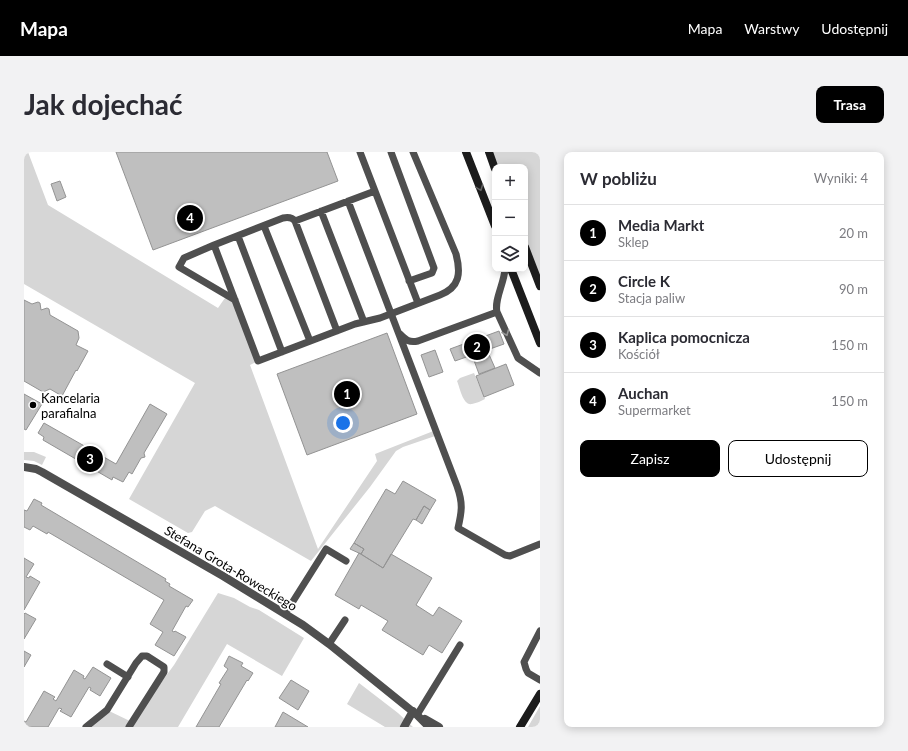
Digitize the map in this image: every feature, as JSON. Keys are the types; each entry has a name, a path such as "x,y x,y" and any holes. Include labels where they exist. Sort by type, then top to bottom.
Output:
{"street":[{"path":"466,152 492,218"},
{"path":"488,152 493,164"},
{"path":"528,255 540,286"},
{"path":"512,272 540,343"},
{"name":"Stefana Grota-Roweckiego","path":"24,468 36,468 303,624 415,713 429,727"},
{"path":"520,727 540,694"},
{"path":"404,727 415,713"},
{"name":"Stefana Grota-Roweckiego","path":"415,713 439,727"}],"lane":[{"path":"360,152 418,303"},
{"path":"391,152 434,268 432,272 409,281"},
{"path":"214,246 258,361 336,331 391,314 447,292 455,283 459,271 459,264 413,152"},
{"path":"419,152 421,170"},
{"path":"295,221 375,191"},
{"path":"348,201 462,500 462,509 458,528 505,555 510,556 540,544"},
{"path":"321,211 364,322"},
{"path":"235,300 179,267 184,258 283,218 293,218 336,331"},
{"path":"264,226 310,341"},
{"path":"238,236 282,352"},
{"path":"504,272 496,307 518,358 540,373"},
{"path":"398,333 406,340 412,342 418,341 498,312"},
{"path":"285,614 326,548 346,562"},
{"path":"329,644 346,620"},
{"path":"540,631 524,662 528,673 540,680"},
{"path":"415,713 460,645"},
{"path":"86,727 107,710 136,663 142,656 147,656 164,667 164,672 129,727"},
{"path":"107,664 128,677"}],"shaded area":[{"path":"24,152 28,152 48,205 218,308 227,295 235,300 258,361 250,365 318,549 377,461 375,454 436,430 438,435 403,447 396,451 370,487 311,561 215,506 205,511 192,532 188,533 129,499 195,383 24,284"},
{"path":"489,152 540,152 540,286 528,255 528,164 494,164"},
{"path":"474,373 485,399 469,404 464,399 457,381 460,378"},
{"path":"24,452 34,452 46,457 42,465 34,461 24,460"},
{"path":"218,593 234,598 259,610 304,638 282,676 227,644 178,727 86,727 107,710 132,722 174,665"},
{"path":"359,683 398,713 413,727 385,727 347,704"},
{"path":"540,706 540,723 538,727 528,727"}],"building":[{"path":"116,152 327,152 338,181 153,250"},
{"path":"60,181 66,197 57,201 51,184"},
{"path":"24,300 32,304 38,302 40,303 41,310 47,308 49,309 50,315 78,331 79,338 76,345 88,351 62,396 50,389 43,392 24,381"},
{"path":"499,331 504,344 487,350 495,368 479,374 472,355 455,361 450,349"},
{"path":"387,333 417,414 307,455 277,374"},
{"path":"435,350 443,372 429,377 421,355"},
{"path":"506,364 514,385 484,397 476,376"},
{"path":"24,394 42,404 26,430 24,429"},
{"path":"150,404 167,414 144,453 145,457 141,458 132,474 129,472 123,482 113,477 112,480 43,440 44,437 38,433 44,423 116,464"},
{"path":"403,481 436,500 430,510 424,506 416,520 413,519 383,568 361,554 364,549 354,543 386,489 395,494"},
{"path":"34,499 42,503 41,505 166,579 165,581 170,584 169,586 193,600 188,607 186,606 172,631 186,637 174,656 155,645 163,632 150,624 164,600 48,532 47,534 33,526 30,530 24,527 24,510 27,511"},
{"path":"424,506 430,510 422,524 416,520"},
{"path":"354,543 364,549 361,554 350,549"},
{"path":"359,553 383,568 391,554 432,578 416,605 433,616 439,607 462,621 442,653 429,645 423,655 382,630 388,621 361,605 359,609 335,595"},
{"path":"24,558 34,564 26,577 29,578 30,576 40,582 24,610"},
{"path":"25,613 36,619 24,639 24,614"},
{"path":"24,651 31,655 24,667"},
{"path":"229,656 243,663 241,666 253,673 248,681 247,680 219,727 196,727 228,669 224,666"},
{"path":"93,667 111,678 100,696 90,690 91,688 89,687 71,717 60,711 62,709 59,708 48,727 24,727 24,721 26,722 44,691 55,697 53,699 56,701 74,670 84,676 83,678 85,679"},
{"path":"291,680 309,691 298,710 279,698"},
{"path":"283,712 308,727 275,727"}],"place":[{"name":"Auchan","path":"190,218"},
{"name":"Circle K","path":"477,347"},
{"name":"Media Markt","path":"347,394"},
{"name":"Kancelaria parafialna","path":"33,405"},
{"name":"Kaplica pomocnicza","path":"90,459"}]}
